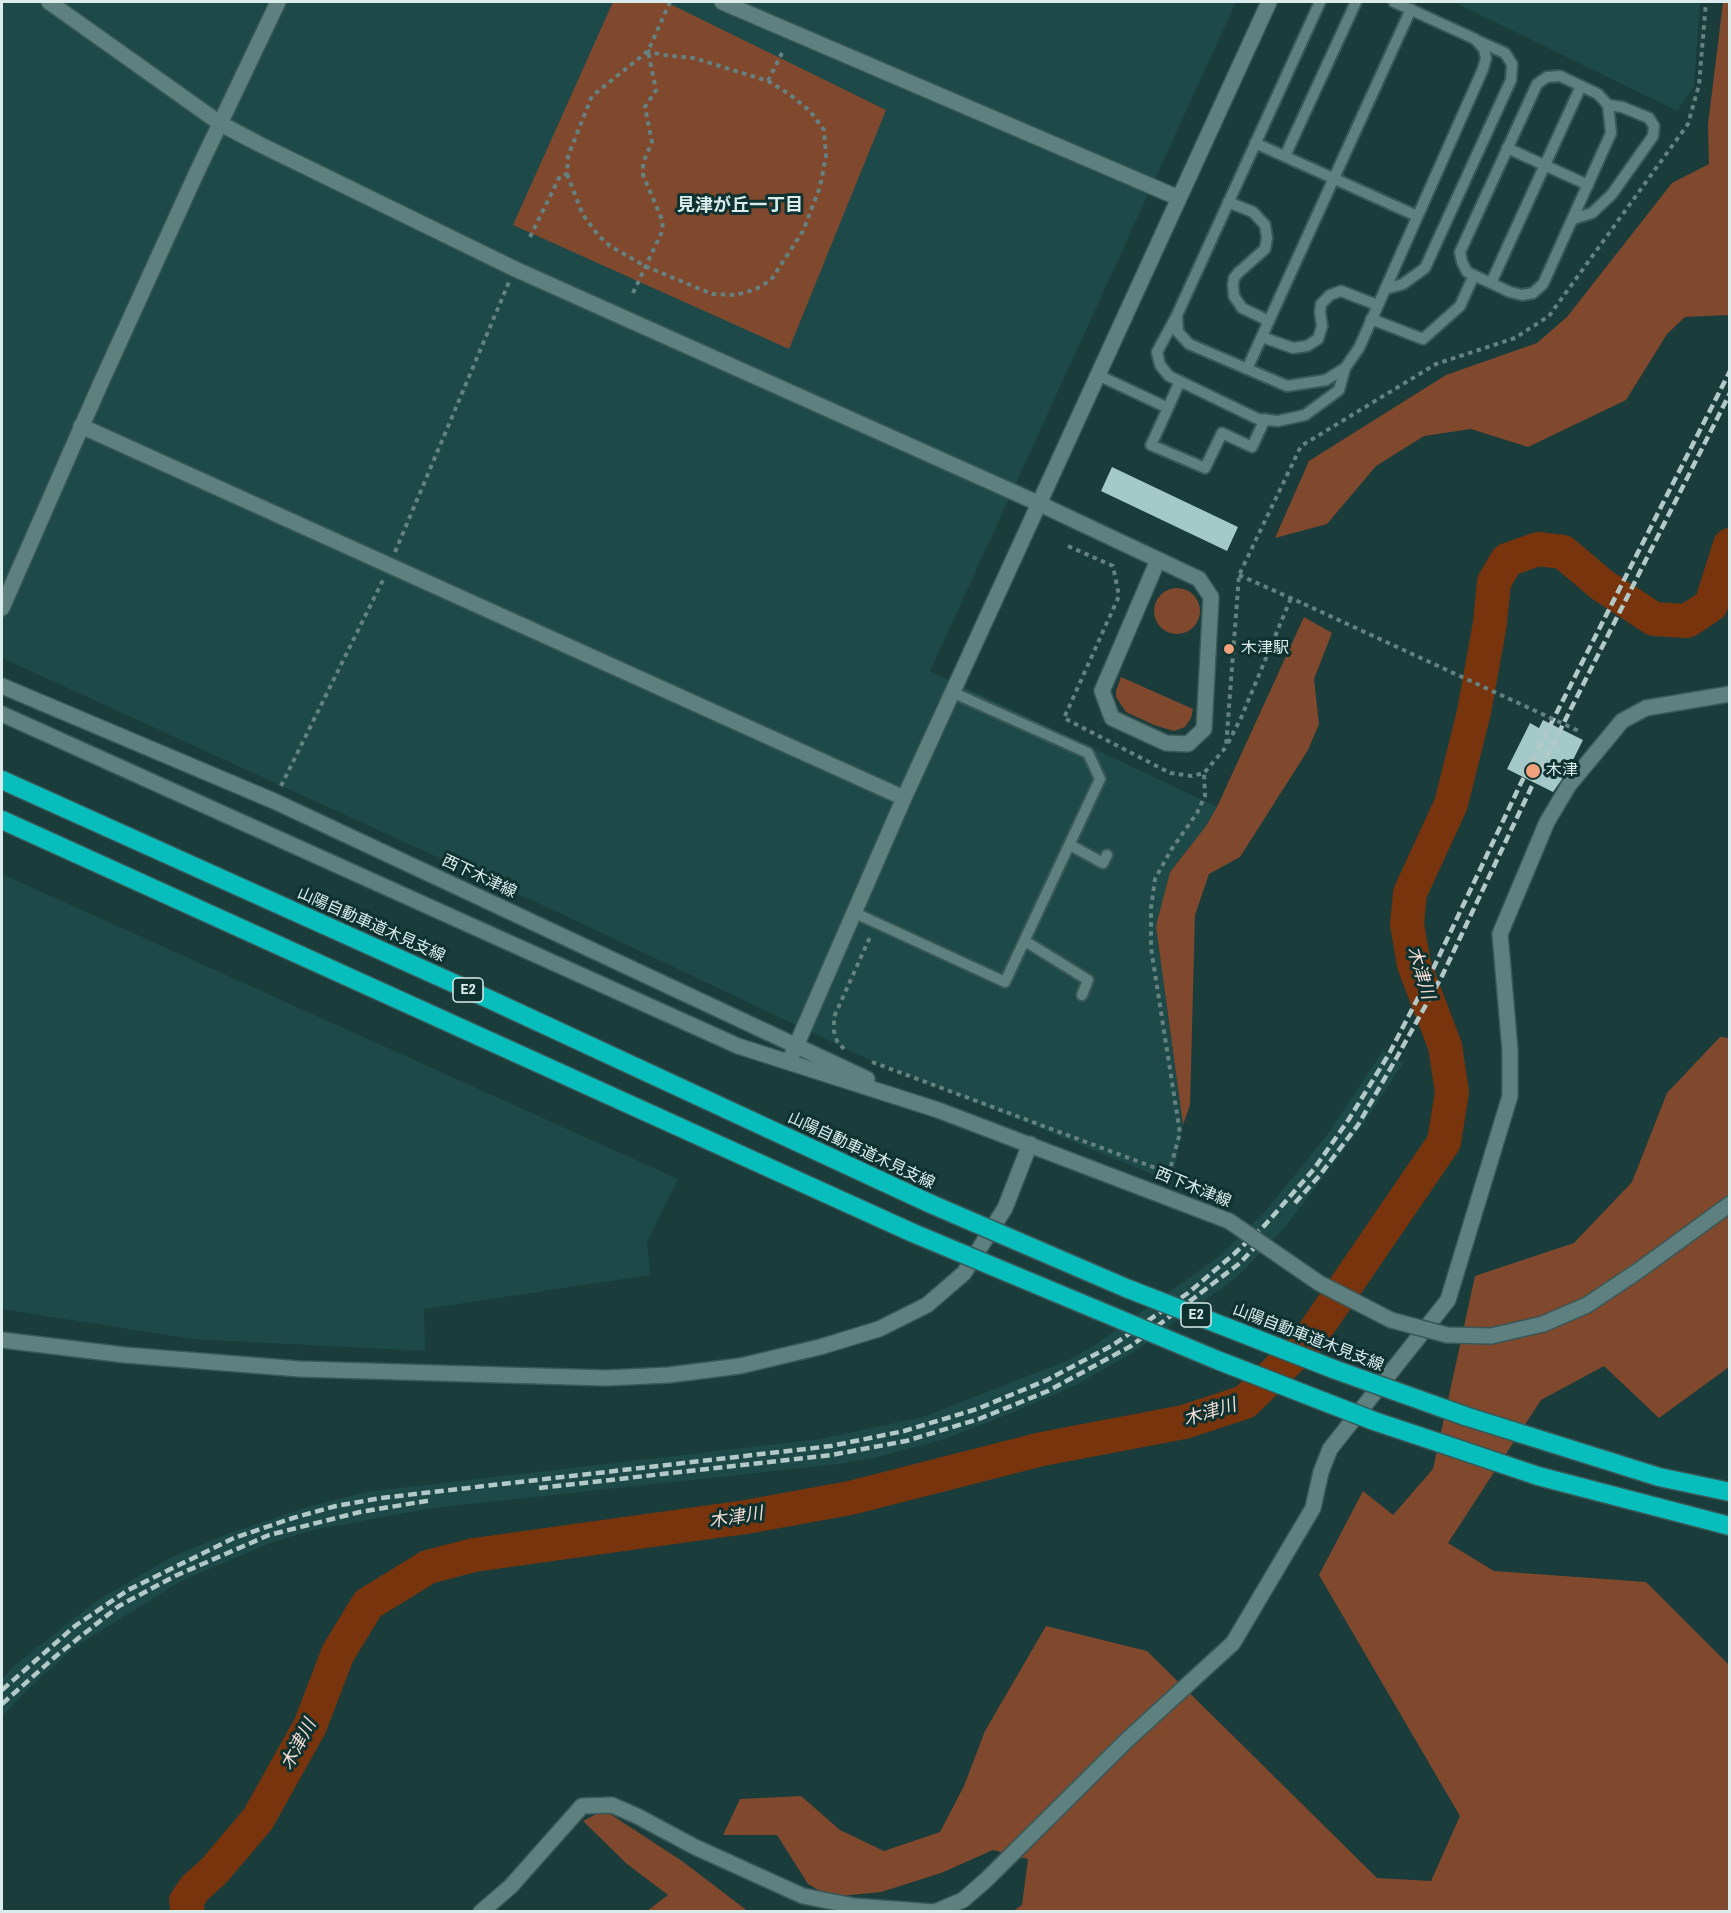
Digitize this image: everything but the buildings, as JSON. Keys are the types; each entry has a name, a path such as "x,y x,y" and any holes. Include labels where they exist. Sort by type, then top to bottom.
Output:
{"highway":[{"name":"山陽自動車道木見支線","path":"2,780 491,1000 931,1204 1126,1288 1336,1371 1465,1416 1659,1477 1730,1492"},
{"name":"E2","path":"2,820 913,1233 1217,1360 1374,1421 1538,1476 1730,1527"}],"street":[{"path":"49,2 221,124 515,269 1040,504 1199,579 1211,597 1204,729 1188,744 1166,743 1112,718 1102,691 1158,560"},
{"path":"2,608 81,426 278,2"},
{"path":"722,2 1179,198"},
{"path":"789,1062 904,798 1269,2"},
{"path":"81,426 904,798"},
{"name":"西下木津線","path":"2,686 274,801 797,1047 938,1110"},
{"path":"481,1911 511,1887 582,1806 612,1805 695,1847 803,1896 854,1906 934,1911 963,1900 986,1880 1126,1742 1233,1644 1313,1508 1321,1472 1330,1449 1448,1300 1509,1096 1510,1050 1500,934 1547,822 1569,785 1622,721 1646,708 1730,694"},
{"name":"西下木津線","path":"2,714 738,1046 938,1110 1229,1221 1319,1283 1391,1320 1447,1335 1491,1336 1543,1324 1587,1305 1730,1204"},
{"path":"2,1340 125,1356 312,1369 606,1378 669,1375 740,1366 820,1347 879,1329 927,1305 964,1273 970,1264 1005,1208 1030,1144"}],"lane":[{"path":"1320,2 1177,315 1157,352 1160,365 1169,376 1258,418 1278,421 1305,415 1339,390 1345,368 1359,348 1483,69 1484,49 1475,39"},
{"path":"1285,156 1356,2"},
{"path":"1385,289 1403,284 1425,268 1511,80 1512,64 1505,53 1394,2"},
{"path":"1247,369 1411,9"},
{"path":"1560,76 1581,86 1598,94 1608,105 1611,134 1543,284 1533,293 1522,295 1510,292 1467,272 1460,252 1537,84 1546,77 1560,76"},
{"path":"1491,283 1581,86"},
{"path":"1573,219 1592,213 1612,194 1653,136 1654,126 1649,118 1622,107 1608,105"},
{"path":"1255,143 1417,216"},
{"path":"1507,148 1588,185"},
{"path":"1228,202 1253,212 1265,225 1267,238 1265,249 1238,273 1233,285 1234,296 1242,308 1269,321"},
{"path":"1371,319 1423,339 1460,306 1474,275"},
{"path":"1262,337 1293,348 1307,346 1318,339 1322,326 1320,312 1322,304 1330,295 1341,291 1377,305"},
{"path":"1177,315 1178,332 1188,344 1287,386 1326,380 1345,368"},
{"path":"1098,375 1168,408"},
{"path":"1180,381 1151,445 1205,468 1222,433 1252,447 1265,419"},
{"path":"855,913 1005,982 1100,779 1088,753 954,693"},
{"path":"1070,844 1103,863 1107,855"},
{"path":"1025,941 1088,980 1082,995"}],"path":[{"path":"648,51 662,55 694,58 768,81 810,111 824,130 826,156 820,187 803,231 771,280 756,289 736,295 712,294 645,266 610,246 599,236 583,214 567,174 568,156 592,96 648,51 670,2"},
{"path":"633,293 661,234 663,222 643,175 644,163 652,142 645,107 656,90 648,51"},
{"path":"768,81 782,53"},
{"path":"530,237 560,176 567,174"},
{"path":"395,552 510,282"},
{"path":"1068,546 1113,566 1119,596 1064,718 1170,773 1192,776 1204,773 1226,747 1241,718 1291,598"},
{"path":"1226,747 1239,575 1581,732"},
{"path":"274,801 382,580"},
{"path":"870,1060 1169,1173 1179,1133 1151,948 1151,908 1155,879 1171,850 1197,813 1205,796 1204,773"},
{"path":"847,1052 837,1041 834,1017 870,936"}],"shaded area":[{"path":"2,2 1236,2 930,671 1217,807 1206,826 1170,872 1156,926 1183,1125 1172,1182 859,1055 566,916 2,658"},
{"path":"613,2 666,2 886,110 789,349 513,225"},
{"path":"1454,2 1700,2 1694,86 1677,111"},
{"path":"1723,2 1730,2 1729,315 1685,317 1667,334 1626,400 1528,447 1471,429 1424,436 1376,466 1327,524 1275,538 1309,461 1446,375 1537,343 1567,317 1672,183 1709,164 1708,125"},
{"path":"1177,588 1193,595 1200,611 1193,627 1177,634 1161,627 1154,611 1161,595"},
{"path":"1304,617 1332,633 1314,679 1319,724 1308,750 1240,857 1209,874 1195,915 1190,1105 1183,1125 1156,926 1170,872 1206,826 1217,807"},
{"path":"1121,677 1193,709 1191,718 1185,727 1174,731 1126,712 1116,697"},
{"path":"2,874 678,1179 647,1242 650,1275 424,1309 425,1351 192,1339 2,1309"},
{"path":"1720,1037 1729,1038 1729,1367 1659,1418 1604,1366 1541,1400 1448,1543 1494,1571 1646,1582 1729,1665 1729,1911 1013,1911 1022,1905 1028,1859 993,1850 941,1873 881,1892 830,1897 808,1884 777,1835 723,1835 740,1799 801,1796 840,1830 884,1851 940,1832 964,1786 985,1731 1046,1626 1147,1651 1377,1878 1431,1881 1460,1816 1319,1575 1363,1491 1393,1515 1433,1469 1475,1276 1574,1243 1632,1182 1667,1093"},
{"path":"1383,1051 1403,1063 1359,1130 1286,1226 1237,1277 1134,1352 1076,1385 945,1439 874,1458 839,1464 433,1508 313,1530 270,1543 181,1581 75,1647 32,1685 2,1716 2,1679 15,1665 98,1600 170,1558 227,1534 307,1507 366,1492 820,1439 923,1417 1069,1360 1092,1347 1217,1258 1265,1212 1327,1135"},
{"path":"604,1810 682,1861 745,1911 647,1911 668,1895 627,1864 583,1821"}],"waterway":[{"name":"木津川","path":"188,1912 186,1901 195,1888 214,1871 258,1819 310,1726 338,1653 368,1604 428,1567 474,1555 746,1517 850,1498 1042,1449 1184,1422 1245,1402 1308,1341 1444,1142 1452,1092 1445,1046 1414,965 1407,924 1410,893 1451,804 1474,712 1490,623 1494,582 1507,560 1538,549 1563,552 1602,585 1654,619 1687,621 1711,605 1730,545"}],"railway":[{"path":"2,1690 75,1626 128,1590 234,1538 293,1518 336,1506 381,1498 831,1446 904,1431 977,1409 1047,1380 1113,1345 1188,1293 1265,1225 1314,1169 1349,1119 1389,1054 1433,969 1521,783 1730,371"},
{"path":"1295,1203 1320,1175 1358,1125 1442,976 1531,788 1730,393"},
{"path":"539,1488 831,1455 906,1441 979,1419 1048,1391 1131,1346 1240,1263 1265,1236"},
{"path":"2,1704 56,1656 119,1606 175,1576 269,1535 360,1512 432,1500"}],"place":[{"name":"木津駅","path":"1229,649"},
{"name":"木津","path":"1533,771"}],"district":[{"name":"見津が丘一丁目","path":"740,206"}]}
